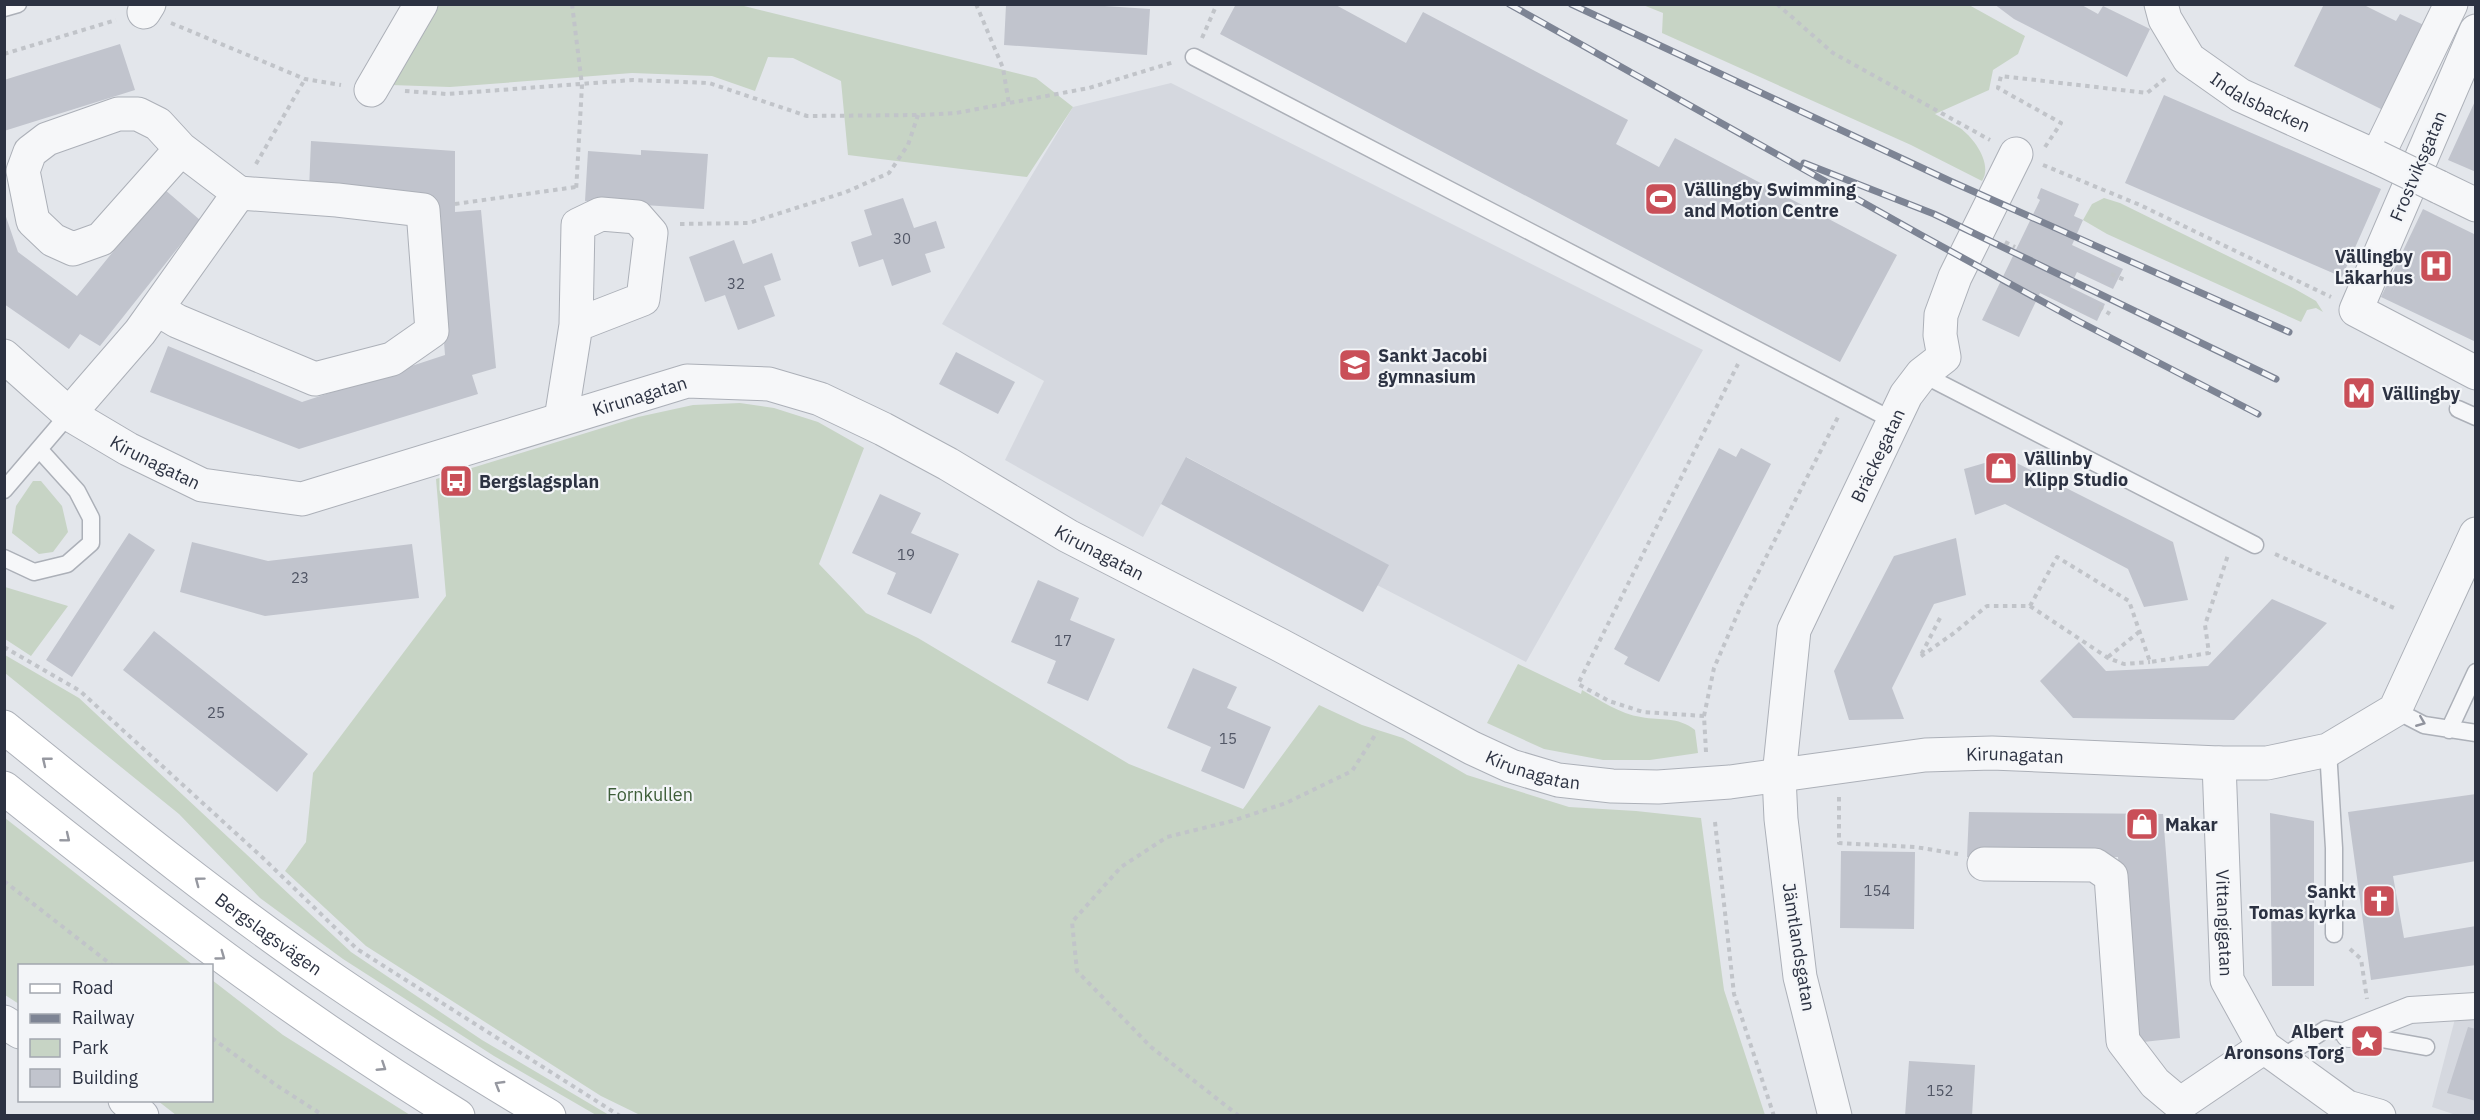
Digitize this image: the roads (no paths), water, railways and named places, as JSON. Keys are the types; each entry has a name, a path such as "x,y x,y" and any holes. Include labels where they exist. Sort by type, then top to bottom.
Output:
{"main road":[{"name":"Bergslagsvägen","path":"4,727 132,829 327,975 437,1049 549,1116"},
{"path":"4,788 103,867 287,1004 458,1116"}],"street":[{"path":"370,90 422,4"},
{"name":"Indalsbacken","path":"2135,4 2163,12 2189,59 2240,95 2377,157 2475,205"},
{"path":"2377,157 2451,4"},
{"name":"Frostviksgatan","path":"2475,31 2356,309 2475,373"},
{"path":"156,309 177,321 315,379 392,359 432,331 423,210 337,200 239,193 181,150 158,124 138,114 118,114 47,139 30,152 23,171 33,220 53,240 73,249 101,239 181,150"},
{"name":"Bräckegatan","path":"1779,776 1794,630 1906,395 1922,374 1944,357 1941,315 1955,277 2026,158"},
{"path":"69,414 140,332 239,193"},
{"name":"Kirunagatan","path":"561,419 576,325 578,225 601,214 637,217 651,233 643,299 576,325"},
{"name":"Kirunagatan","path":"4,356 69,414 128,449 202,485 302,499 687,381 769,384 820,399 883,429 948,464 1068,536 1472,748 1511,766 1558,780 1612,786 1658,787 1730,782 1925,755 1992,753 2267,763 2328,750 2395,710"},
{"path":"2395,710 2475,534"},
{"name":"Vittangigatan","path":"2219,763 2227,980 2272,1053 2347,1107 2379,1116"},
{"name":"Jämtlandsgatan","path":"1779,776 1781,819 1800,977 1835,1116"},
{"path":"1984,864 2095,865 2111,876 2123,1041 2155,1083 2180,1104 2272,1053"},
{"path":"2349,1034 2410,1010 2475,1006"},
{"path":"4,1022 18,1031"},
{"path":"126,1102 142,1116"}],"lane":[{"path":"4,8 18,4"},
{"path":"1194,57 1894,421"},
{"path":"1922,374 2255,545"},
{"path":"2458,409 2475,417"},
{"path":"4,490 69,414"},
{"path":"4,558 34,572 68,564 91,543 91,518 82,500 39,449"},
{"path":"2449,730 2475,672"},
{"path":"2395,710 2424,725 2475,732"},
{"path":"2328,750 2334,848 2334,934"},
{"path":"2272,1053 2326,1029 2426,1047"}],"railway":[{"path":"1509,4 2078,321 2258,414"},
{"path":"1571,4 1950,181 2289,332"},
{"path":"1804,163 1934,214 2276,379"}],"place":[{"name":"Vällingby Swimming and Motion Centre","path":"1661,199"},
{"name":"Vällingby Läkarhus","path":"2436,266"},
{"name":"Sankt Jacobi gymnasium","path":"1355,365"},
{"name":"Vällingby","path":"2359,393"},
{"name":"Vällinby Klipp Studio","path":"2001,468"},
{"name":"Bergslagsplan","path":"456,481"},
{"name":"Makar","path":"2142,824"},
{"name":"Sankt Tomas kyrka","path":"2379,901"},
{"name":"Albert Aronsons Torg","path":"2367,1041"}],"park label":[{"name":"Fornkullen","path":"650,794"}]}
